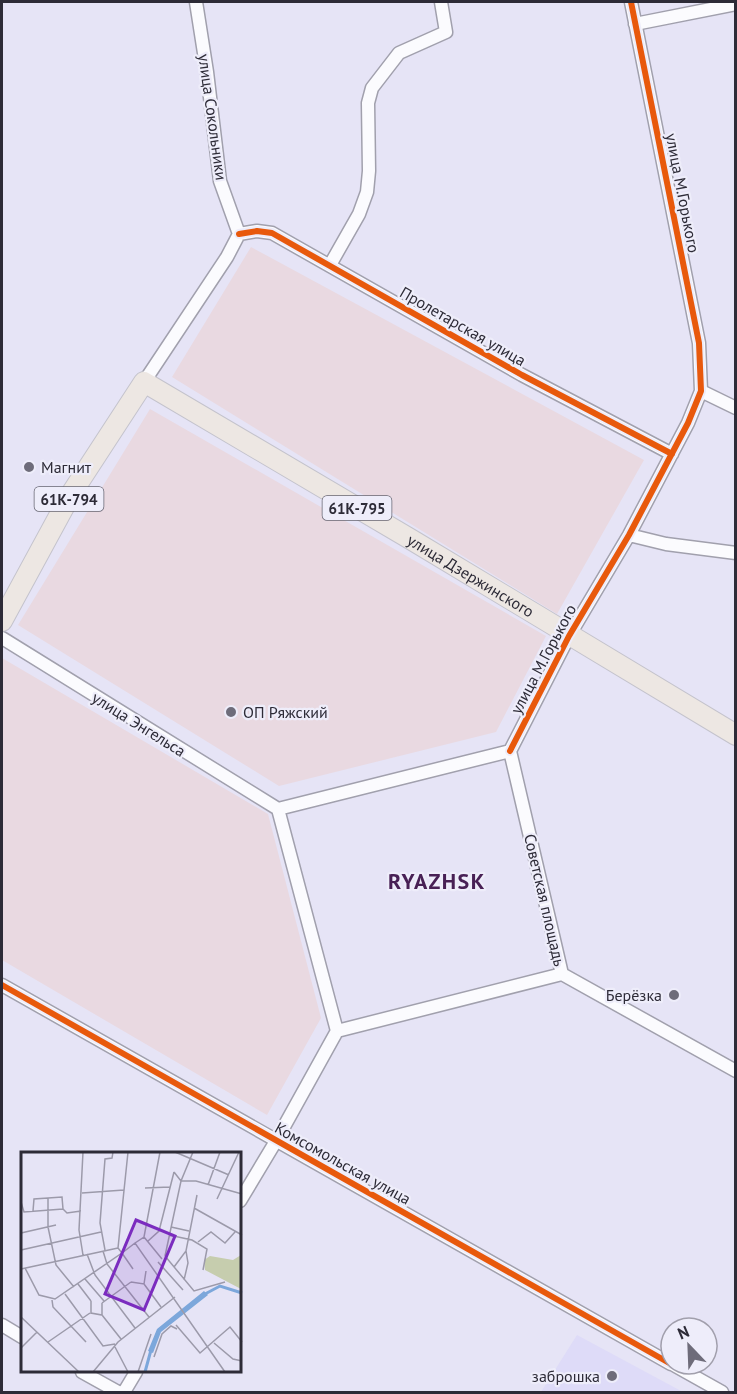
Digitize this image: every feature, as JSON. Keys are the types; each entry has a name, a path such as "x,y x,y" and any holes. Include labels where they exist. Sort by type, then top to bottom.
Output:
{"main road":[{"name":"61К-794","path":"2,621 71,494 144,382"},
{"name":"улица Дзержинского","path":"144,382 735,735"}],"street":[{"name":"улица Сокольники","path":"196,2 220,181 239,234"},
{"path":"330,265 359,214 367,192 368,103 372,87 399,53 446,32 441,2"},
{"name":"улица М.Горького","path":"510,751 569,636 629,535 672,454 701,391 699,343 631,2"},
{"path":"635,24 735,4"},
{"name":"Пролетарская улица","path":"239,234 257,231 272,233 522,375 672,454"},
{"path":"144,382 227,257 239,234"},
{"path":"701,391 735,408"},
{"path":"629,535 666,544 735,554"},
{"name":"улица Энгельса","path":"2,638 278,809"},
{"path":"242,1198 337,1031 278,809 510,751"},
{"name":"Советская площадь","path":"337,1031 562,974 510,751"},
{"path":"562,974 735,1071"},
{"name":"Комсомольская улица","path":"2,985 659,1357"},
{"path":"2,1324 21,1336"},
{"path":"85,1373 117,1392"},
{"path":"124,1392 135,1373"},
{"name":"Комсомольская улица","path":"693,1376 722,1392"}],"shaded area":[{"path":"251,247 644,460 557,614 172,377"},
{"path":"150,409 546,636 496,732 279,786 18,625"},
{"path":"2,658 268,814 321,1018 267,1115 2,960"},
{"path":"577,1335 683,1392 541,1392"}],"cycle path":[{"path":"510,751 569,636 629,535 688,423 701,391 699,343 631,2"},
{"path":"239,234 257,231 272,233 522,375 672,454"},
{"path":"2,985 659,1357"}],"place":[{"name":"Магнит","path":"29,467"},
{"name":"ОП Ряжский","path":"231,712"},
{"name":"Берёзка","path":"674,995"},
{"name":"заброшка","path":"612,1376"}],"district":[{"name":"RYAZHSK","path":"437,881"}]}
